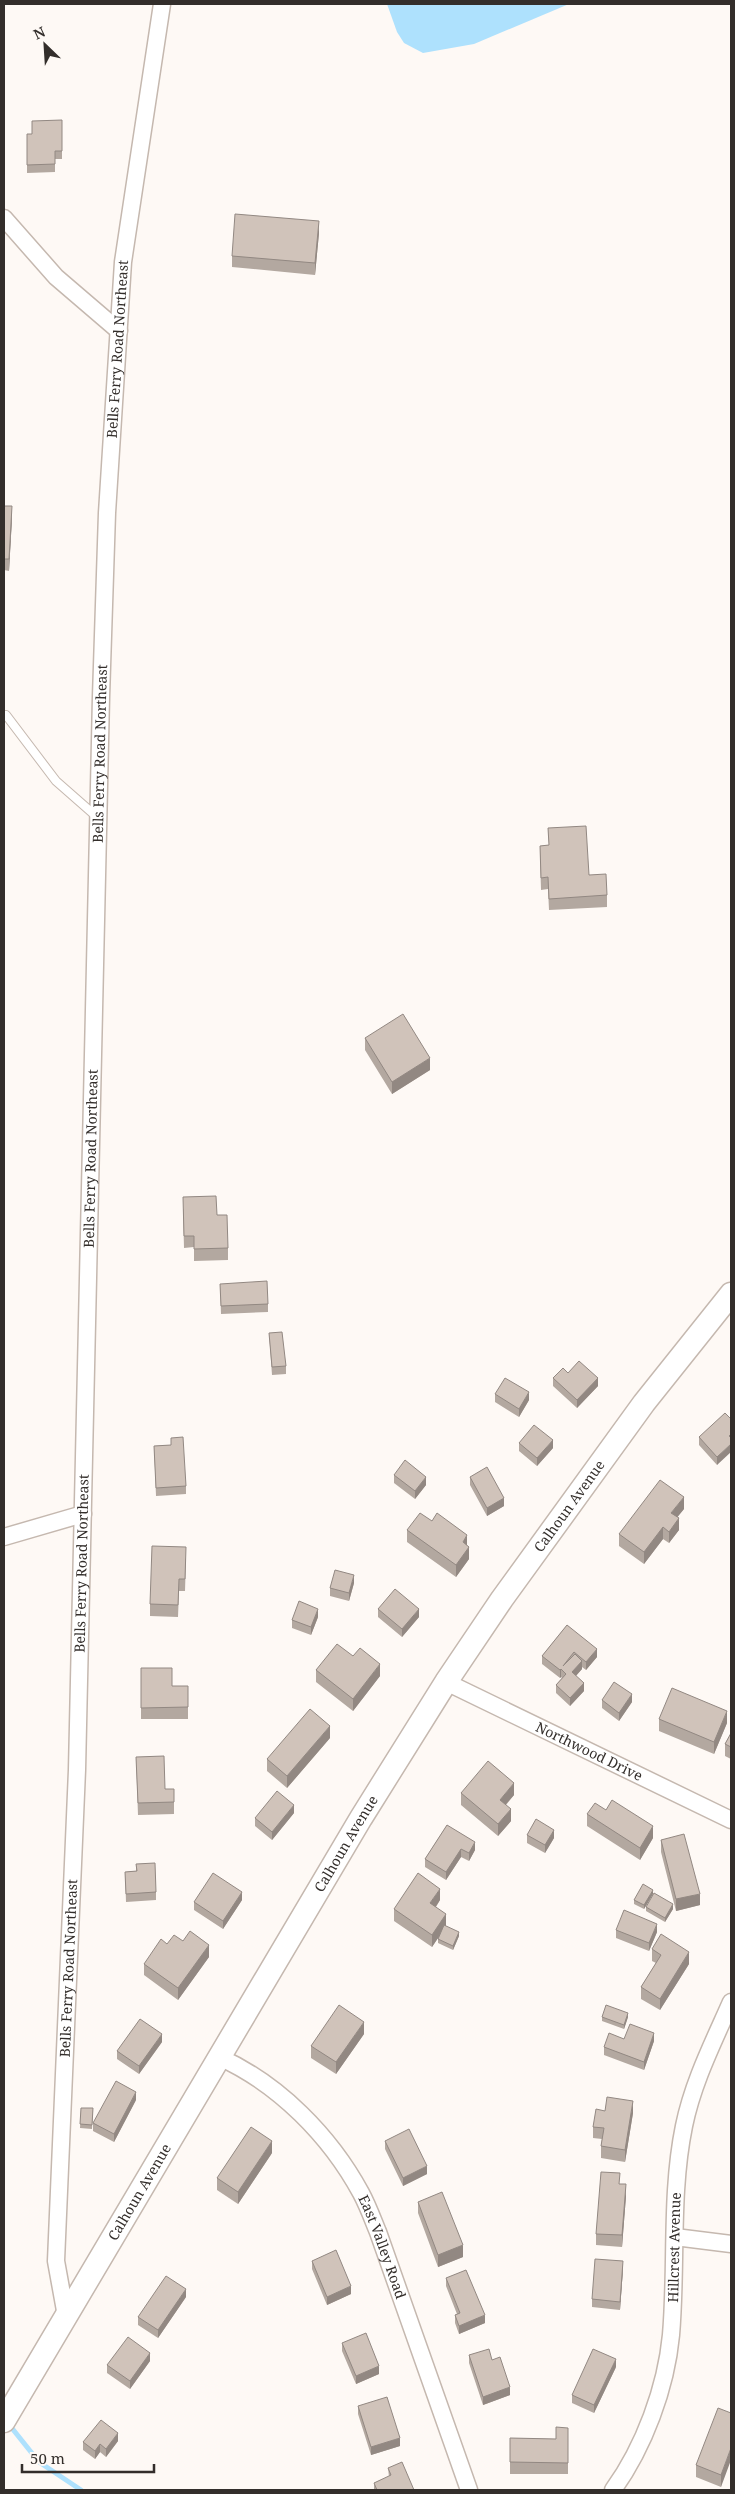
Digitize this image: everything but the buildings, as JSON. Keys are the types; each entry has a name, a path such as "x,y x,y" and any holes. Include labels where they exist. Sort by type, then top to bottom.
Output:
{"street":[{"name":"Bells Ferry Road Northeast","path":"66,2316 56,2262 77,1770 98,818 107,513 123,262 162,4"},
{"path":"4,218 56,277 119,331"},
{"name":"Calhoun Avenue","path":"4,2421 361,1818 446,1682 575,1497 644,1404 728,1304"},
{"path":"4,1537 83,1514"},
{"name":"Northwood Drive","path":"446,1682 731,1820"},
{"name":"Hillcrest Avenue","path":"614,2490 642,2437 653,2411 662,2381 671,2337 675,2237 684,2128 695,2084 731,2002"},
{"name":"East Valley Road","path":"219,2057 242,2068 289,2103 318,2131 362,2194 378,2232 469,2490"},
{"path":"675,2237 731,2244"}],"lane":[{"path":"6,715 56,781 98,818"}],"water":[{"path":"387,4 569,4 474,44 423,53 404,43 397,32"}],"waterway":[{"path":"11,2424 11,2427 39,2462 81,2490"}]}
